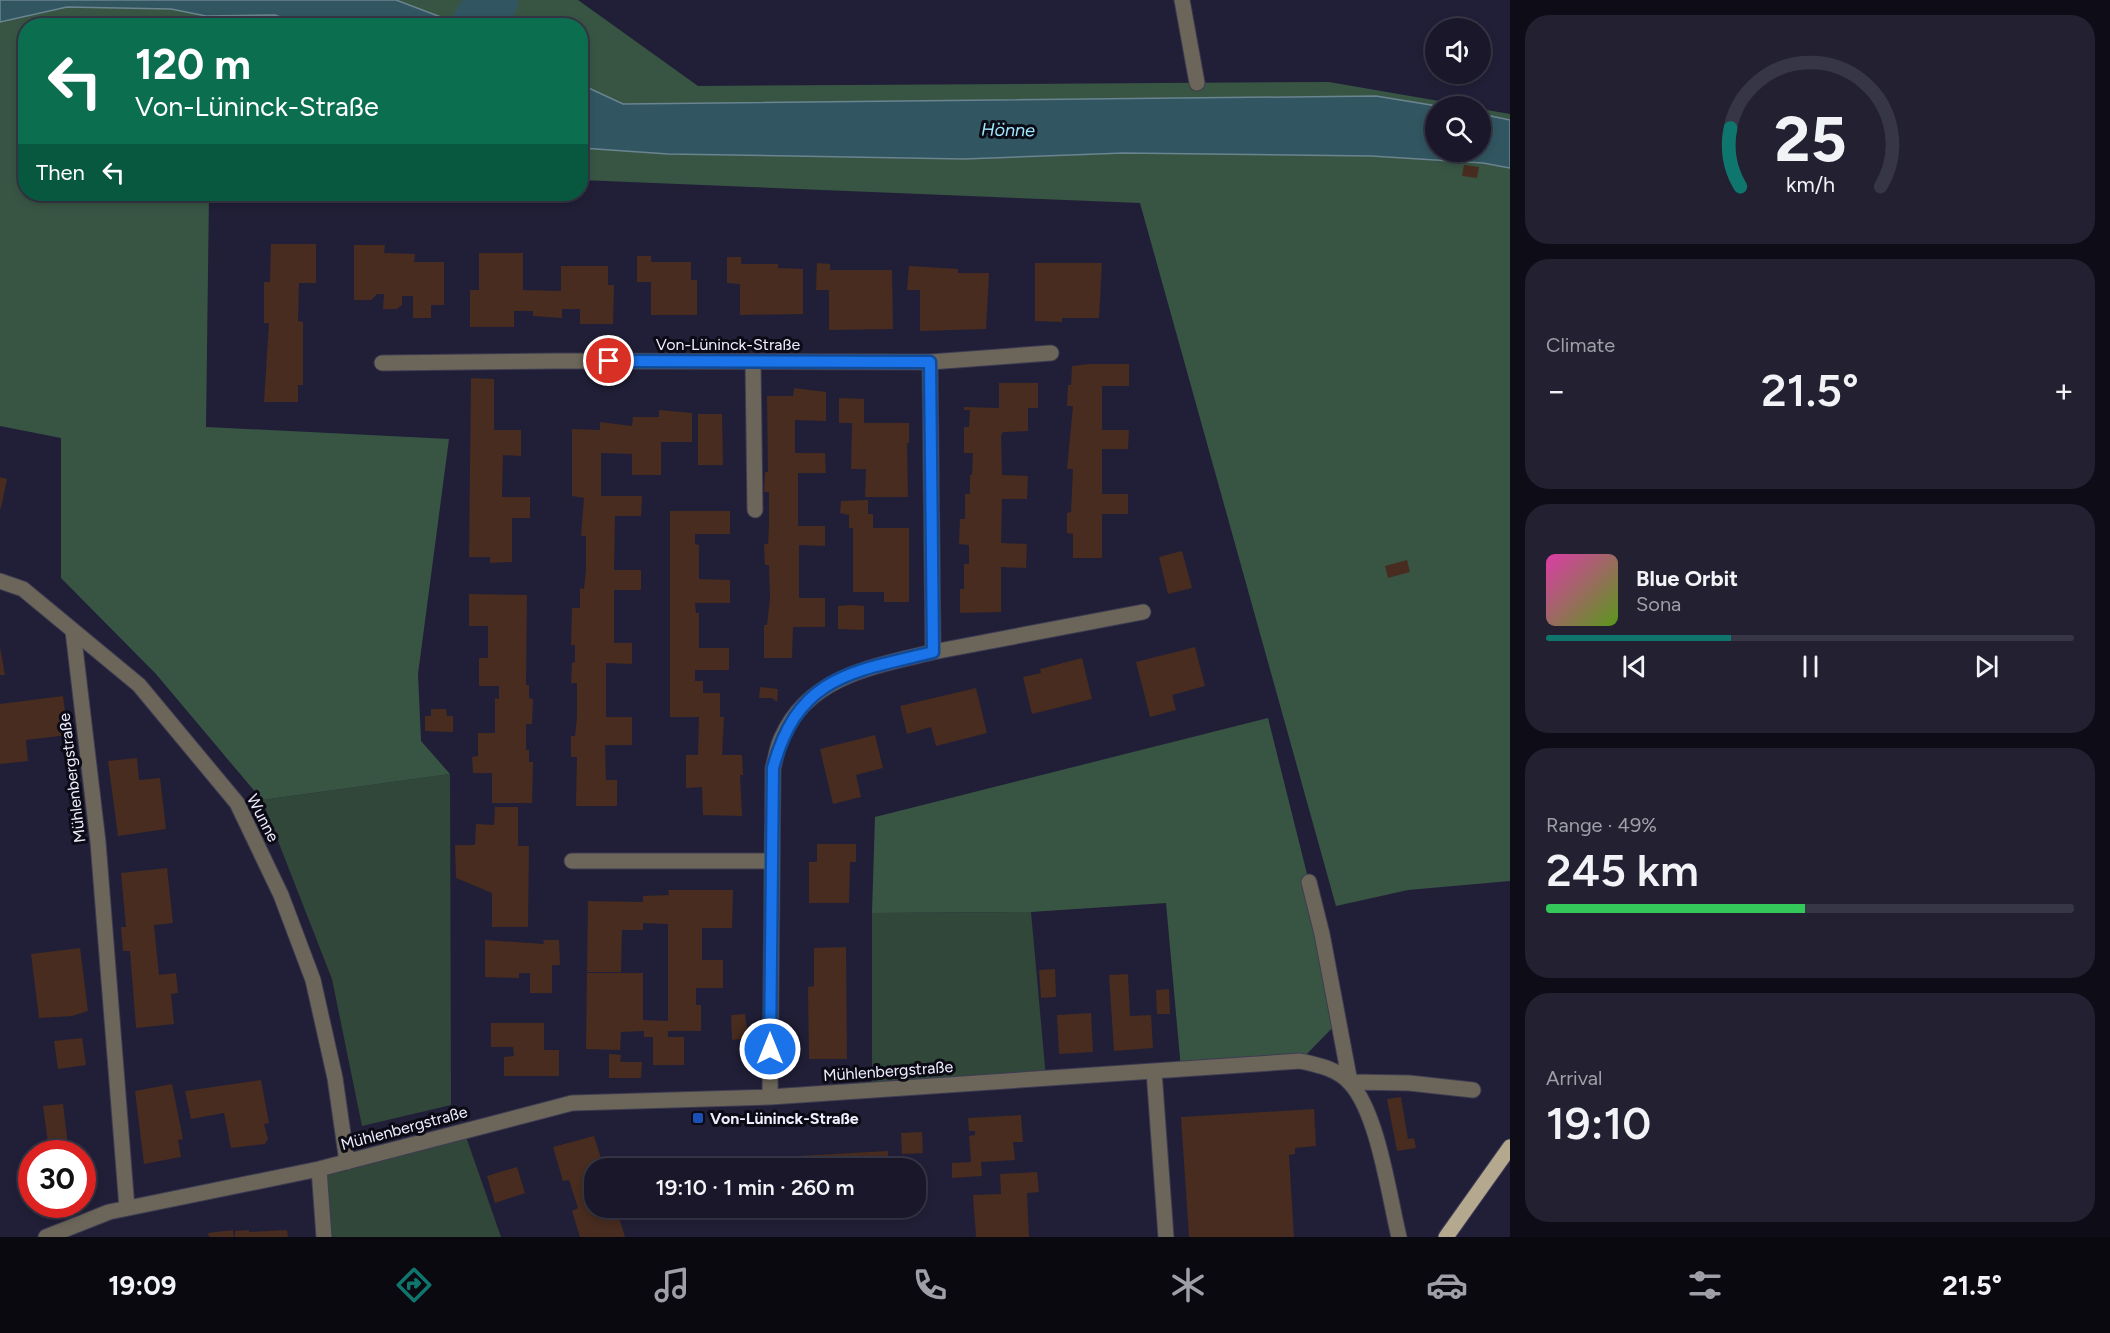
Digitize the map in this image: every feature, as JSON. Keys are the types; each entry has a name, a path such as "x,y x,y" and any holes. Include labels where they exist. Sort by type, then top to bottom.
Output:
{"main road":[{"path":"1446,1237 1510,1147"}],"street":[{"path":"1182,0 1197,83"},
{"name":"Von-Lüninck-Straße","path":"382,363 930,362 1051,353"},
{"path":"753,362 755,510"},
{"path":"930,362 933,652"},
{"name":"Wunne","path":"0,581 23,589 139,685 237,803 281,895 313,980 335,1078 347,1162"},
{"path":"770,1097 773,768 781,737 796,712 821,689 851,673 933,652 1143,612"},
{"name":"Mühlenbergstraße","path":"73,631 98,842 127,1208"},
{"path":"572,861 771,861"},
{"path":"1310,882 1350,1082 1408,1083 1473,1090"},
{"name":"Mühlenbergstraße","path":"46,1237 109,1212 319,1169 572,1104 770,1097 1300,1061 1328,1068 1350,1082 1363,1102 1374,1134 1399,1237"},
{"path":"1154,1071 1166,1237"},
{"path":"319,1169 324,1237"}],"green space":[{"path":"0,0 578,0 698,86 1329,82 1425,99 1425,162 1491,162 1491,111 1510,114 1510,881 1408,890 1336,906 1140,203 588,180 588,18 18,18 18,201 209,201 206,427 449,439 418,674 421,741 450,774 262,800 156,674 61,578 61,438 0,426"},
{"path":"1268,718 1309,882 1338,1022 1300,1061 1181,1069 1166,903 1031,912 872,913 875,817"},
{"path":"450,774 451,1105 362,1126 332,979 262,800"},
{"path":"1031,912 1046,1078 872,1090 872,913"},
{"path":"464,1131 501,1237 324,1237 319,1169"}],"water":[{"path":"0,0 396,0 444,18 206,16 171,9 67,7 0,22"},
{"name":"Hönne","path":"588,88 623,104 1376,96 1425,104 1425,159 1371,156 1124,153 964,159 668,154 588,148"},
{"path":"1491,116 1510,120 1510,168 1467,162 1491,162"}],"building":[{"path":"1464,165 1479,167 1477,178 1462,176"},
{"path":"271,244 316,244 316,283 299,283 298,321 303,322 303,385 298,385 298,402 264,402 269,323 264,323 264,282 270,282"},
{"path":"354,245 385,245 384,253 415,254 414,262 444,262 444,305 431,305 431,318 413,318 413,296 402,296 402,305 397,309 383,309 384,294 377,294 371,300 354,300"},
{"path":"479,253 523,253 523,290 561,291 561,266 608,266 608,285 614,285 613,324 580,324 580,309 562,309 562,318 533,316 533,311 514,311 514,327 470,327 470,290 479,290"},
{"path":"637,256 651,256 651,262 691,262 691,280 697,280 697,315 651,315 651,282 637,282"},
{"path":"727,257 741,257 741,264 778,264 778,268 803,269 803,314 740,315 740,284 727,283"},
{"path":"817,263 830,264 830,270 892,270 893,329 829,330 829,290 816,290"},
{"path":"1035,263 1102,263 1099,318 1062,318 1062,322 1035,321"},
{"path":"909,266 958,269 958,273 989,273 986,329 920,331 920,290 907,290"},
{"path":"1129,364 1129,386 1102,386 1102,430 1129,430 1128,449 1102,449 1102,494 1128,494 1128,514 1102,514 1102,558 1073,558 1073,534 1067,533 1067,513 1071,512 1073,469 1067,469 1073,406 1067,406 1068,385 1071,385 1072,366"},
{"path":"471,378 494,379 494,430 521,430 521,456 503,455 502,497 530,497 530,518 512,518 512,562 490,563 490,557 469,557"},
{"path":"999,383 1038,383 1038,408 1028,408 1028,431 1003,432 1001,435 1002,475 1028,476 1027,499 1002,499 1001,543 1027,544 1026,568 1001,567 1001,612 960,613 960,589 964,589 964,564 969,564 969,545 959,544 960,519 965,519 965,494 970,494 973,453 964,453 964,427 969,427 970,410 964,410 964,407 999,408"},
{"path":"794,388 826,392 826,421 795,420 795,453 825,453 826,473 798,473 798,526 825,526 825,546 799,545 799,598 825,598 825,627 793,627 792,658 764,658 764,625 767,625 770,598 769,565 765,565 764,544 768,544 769,526 769,492 764,492 765,472 768,472 767,396 793,396"},
{"path":"839,398 864,399 864,423 909,423 908,497 865,497 866,469 851,469 852,423 839,423"},
{"path":"659,410 692,413 692,442 661,442 661,475 632,475 632,454 601,453 601,496 642,496 641,516 615,516 614,570 641,570 641,590 614,590 614,643 632,643 632,664 606,663 606,717 632,717 632,745 605,745 606,780 617,780 617,806 576,806 577,757 571,757 571,736 575,736 577,717 577,683 571,683 572,663 575,662 575,645 571,645 572,608 580,608 580,588 584,589 586,536 581,536 584,498 572,496 572,429 600,430 600,422 632,426 633,417 659,417"},
{"path":"698,414 722,414 723,465 698,465"},
{"path":"0,477 7,479 1,508 0,508"},
{"path":"868,500 868,514 873,514 873,528 909,528 909,602 884,602 884,592 853,592 853,528 849,528 849,515 840,513 841,501"},
{"path":"670,511 730,511 730,534 695,534 695,544 699,545 699,579 730,580 730,603 695,603 696,613 699,613 699,648 729,648 729,670 695,670 695,681 703,681 703,693 720,693 720,717 724,717 722,755 742,755 743,775 740,775 742,816 703,815 702,787 686,788 686,755 698,755 699,717 670,717"},
{"path":"1182,551 1192,588 1168,594 1159,557"},
{"path":"1407,560 1410,572 1388,578 1385,566"},
{"path":"469,594 527,595 526,685 529,685 529,698 533,699 532,724 526,724 526,750 529,750 529,762 533,762 532,803 492,803 492,773 473,773 472,757 478,756 478,733 495,733 495,698 499,699 499,686 479,686 479,658 488,658 488,626 469,626"},
{"path":"838,606 864,606 864,630 838,629"},
{"path":"0,647 5,675 0,675"},
{"path":"1195,647 1205,686 1172,695 1176,710 1150,717 1136,662"},
{"path":"1082,658 1092,699 1032,714 1023,677 1041,673 1040,669"},
{"path":"760,687 778,689 777,702 772,698 759,698"},
{"path":"976,688 987,733 936,746 931,727 907,734 900,706"},
{"path":"63,696 68,735 26,740 28,761 0,764 0,704"},
{"path":"431,709 446,709 447,716 453,716 453,732 425,731 425,716 431,716"},
{"path":"875,735 883,768 856,775 861,797 833,804 820,749"},
{"path":"137,758 139,780 160,778 166,829 118,836 108,761"},
{"path":"495,807 518,807 518,846 529,846 528,927 492,927 492,893 456,878 455,845 475,845 476,824 494,825"},
{"path":"817,844 856,844 856,862 850,862 849,903 809,903 809,862 817,862"},
{"path":"167,868 173,923 154,925 159,975 176,973 178,993 171,994 174,1024 136,1028 130,951 123,951 121,927 126,927 121,873"},
{"path":"668,890 733,890 732,928 702,928 702,960 723,960 723,988 696,988 696,1005 701,1005 701,1031 668,1031 668,1037 684,1037 684,1065 653,1065 653,1037 644,1037 644,1031 621,1032 620,1050 586,1049 587,973 643,973 643,1020 668,1021 668,924 643,923 643,930 622,930 621,972 587,972 588,901 643,902 643,896 669,895"},
{"path":"485,940 544,944 543,940 559,940 560,965 552,965 552,993 530,993 530,973 519,973 519,978 485,977"},
{"path":"846,947 847,1059 809,1059 808,987 814,986 814,948"},
{"path":"80,948 88,1011 72,1016 39,1018 31,954"},
{"path":"1055,969 1056,997 1041,998 1039,970"},
{"path":"1128,974 1130,1016 1151,1015 1153,1048 1114,1051 1109,975"},
{"path":"1169,989 1170,1014 1157,1014 1156,990"},
{"path":"1091,1013 1093,1052 1059,1054 1057,1015"},
{"path":"745,1014 748,1038 732,1040 731,1015"},
{"path":"491,1023 544,1023 544,1050 559,1050 559,1076 504,1076 504,1057 514,1056 513,1047 491,1047"},
{"path":"82,1038 86,1065 58,1069 54,1041"},
{"path":"609,1054 621,1055 620,1062 642,1062 641,1078 609,1078"},
{"path":"261,1080 269,1123 264,1124 268,1139 265,1144 231,1148 224,1113 191,1119 185,1091"},
{"path":"172,1084 183,1139 178,1140 181,1157 144,1164 135,1091"},
{"path":"1401,1097 1408,1139 1414,1138 1416,1148 1397,1151 1387,1099"},
{"path":"63,1104 67,1140 48,1140 43,1106"},
{"path":"1314,1109 1316,1146 1295,1148 1295,1154 1289,1155 1294,1237 1189,1237 1181,1117"},
{"path":"1021,1115 1023,1142 1013,1142 1015,1160 981,1162 982,1176 952,1178 952,1163 971,1162 969,1136 975,1135 975,1131 969,1131 968,1118"},
{"path":"922,1132 923,1153 902,1154 901,1133"},
{"path":"594,1136 601,1158 584,1158 584,1218 619,1218 625,1237 580,1237 572,1211 578,1208 569,1180 563,1181 553,1147"},
{"path":"888,1151 888,1158 797,1158 797,1156"},
{"path":"517,1167 525,1193 495,1203 487,1176"},
{"path":"1037,1172 1039,1192 1027,1193 1029,1237 976,1237 973,1195 1001,1194 1000,1174"},
{"path":"233,1230 234,1237 209,1237 208,1233"},
{"path":"249,1230 249,1232 287,1230 288,1237 235,1237 235,1231"}],"waterway":[{"path":"481,18 493,0"}],"place":[{"name":"Von-Lüninck-Straße","path":"698,1118"}],"route":[{"path":"609,361 930,362 933,652 851,673 821,689 796,712 781,737 773,768 770,1049"}]}
